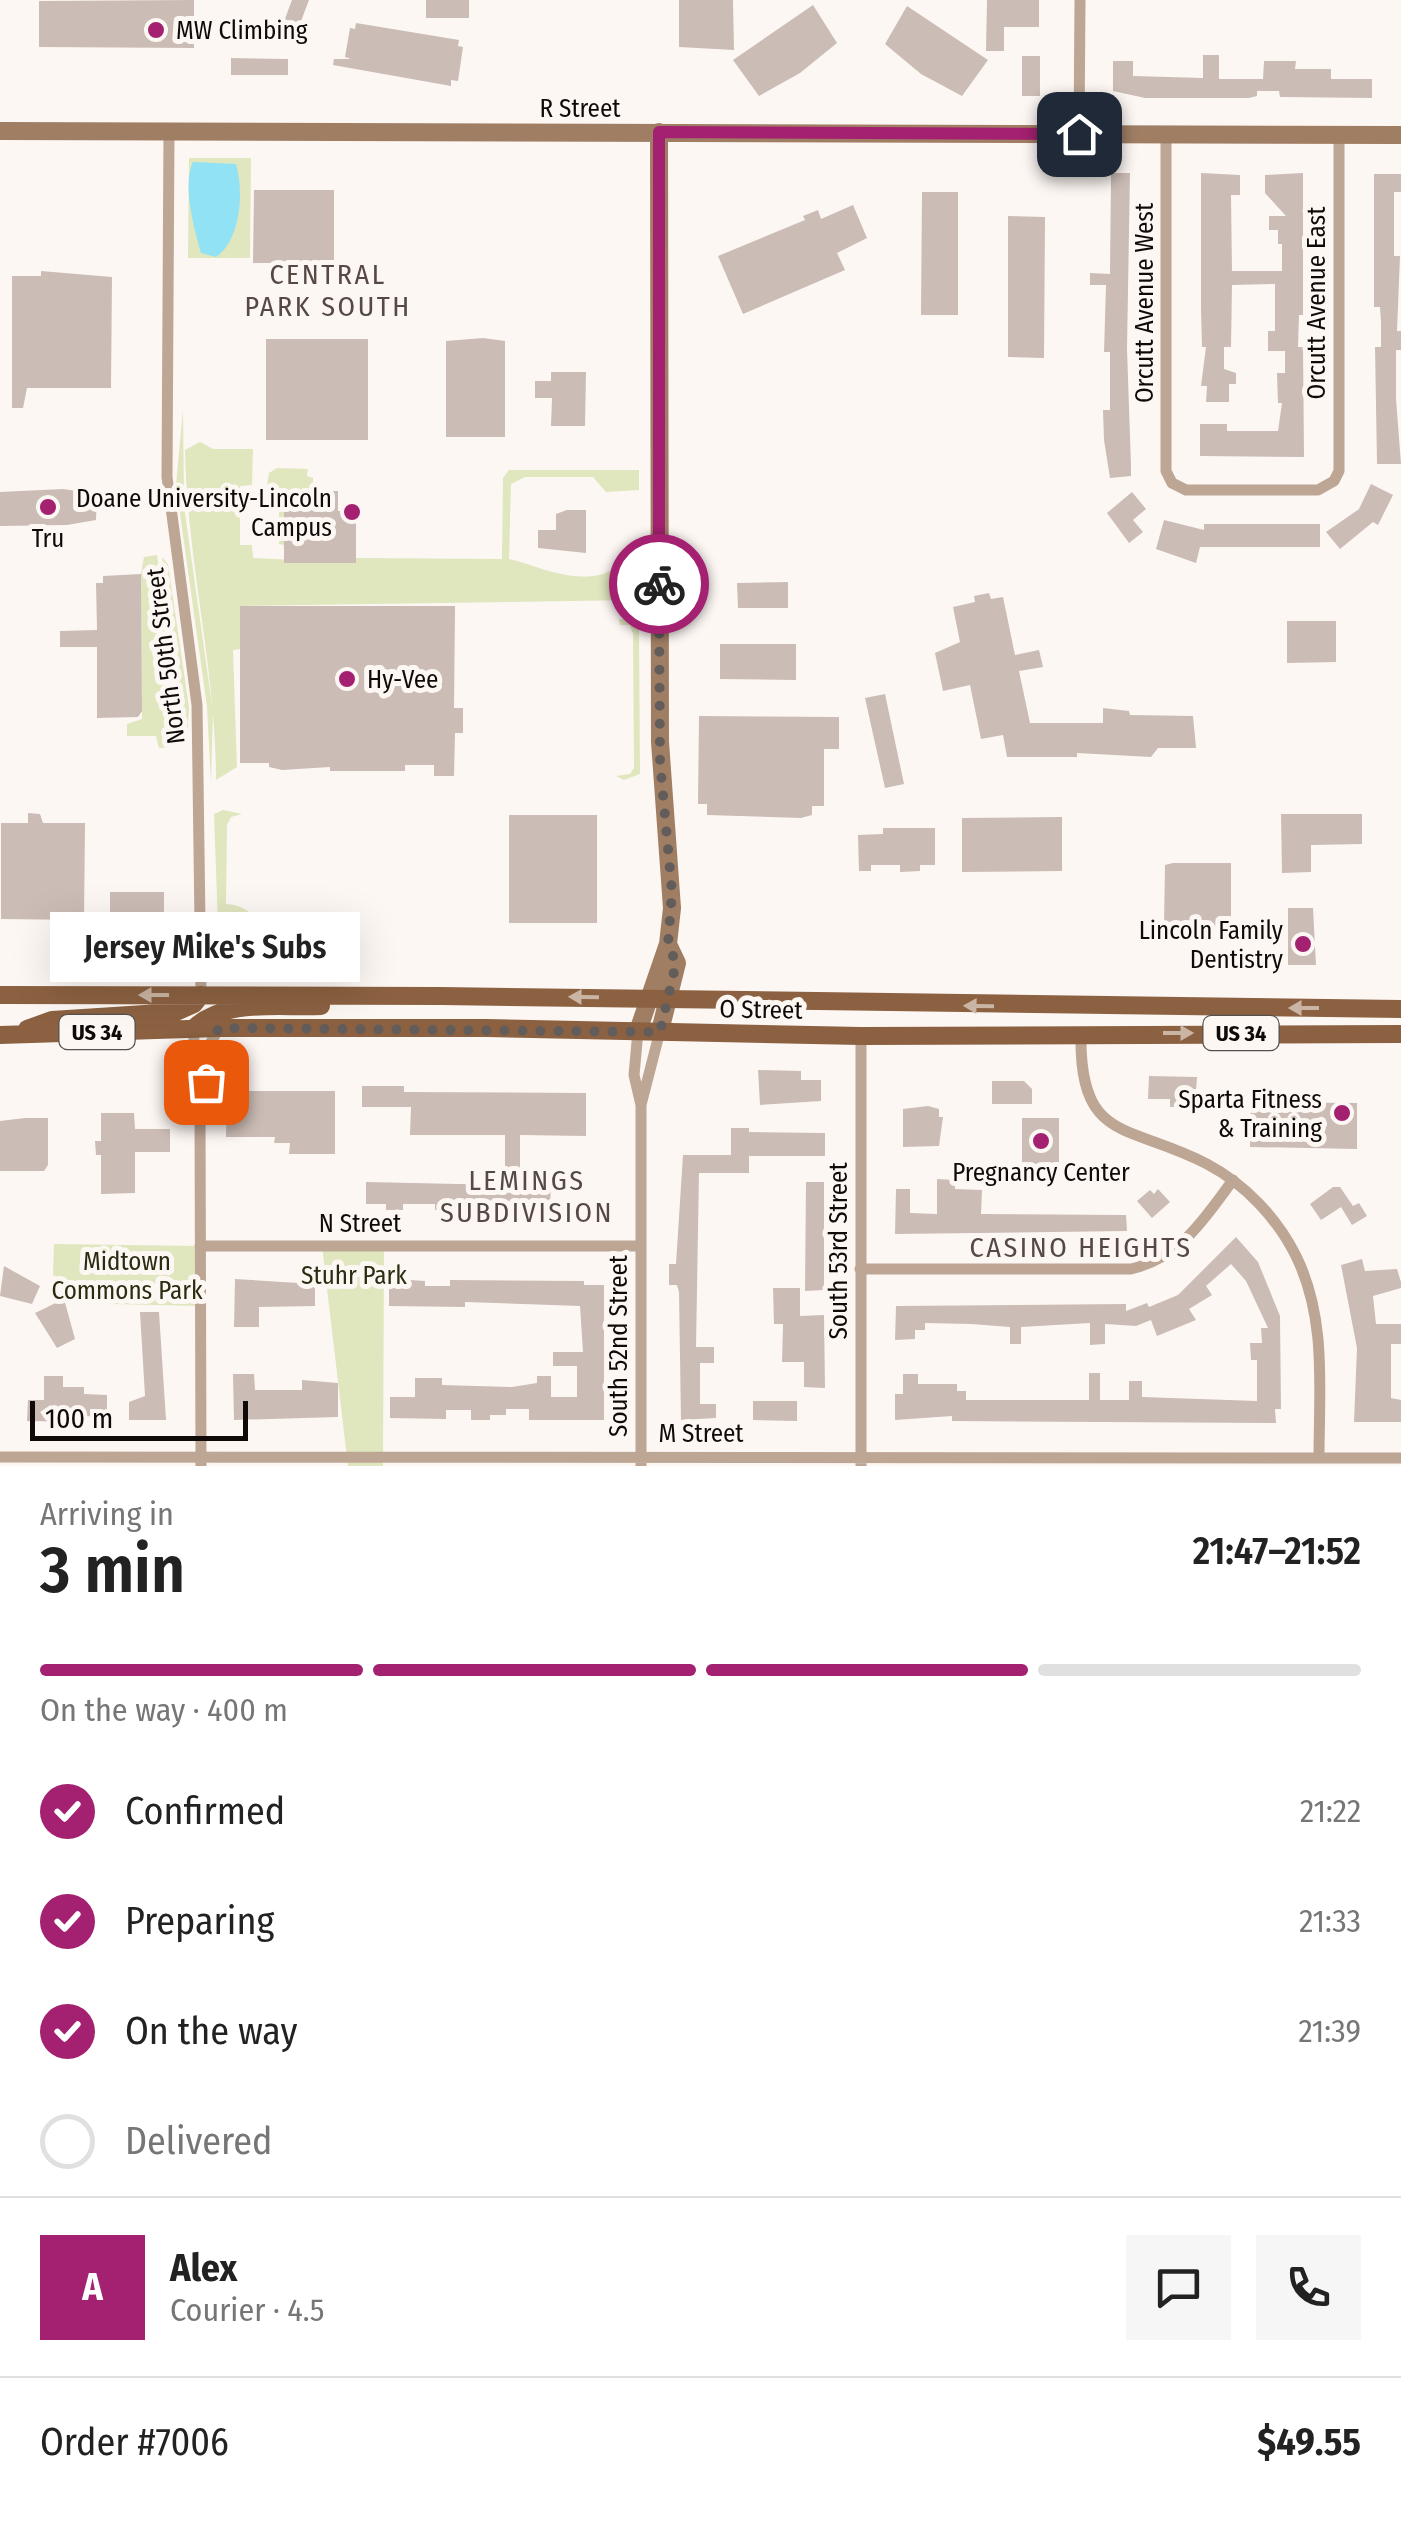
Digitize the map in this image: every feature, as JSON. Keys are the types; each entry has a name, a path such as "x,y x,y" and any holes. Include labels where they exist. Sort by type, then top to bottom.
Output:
{"main road":[{"name":"R Street","path":"0,131 1401,135"},
{"path":"638,1031 676,963 668,944 672,892 660,752 659,132"},
{"path":"6,1035 52,1020 176,1012 194,1004 201,994"},
{"path":"193,1028 206,1015 224,1010 324,1006 379,995"},
{"name":"O Street","path":"0,996 379,995 1401,1008"},
{"path":"658,999 660,1032"},
{"name":"O Street","path":"6,1035 193,1028 861,1036 1401,1034"}],"street":[{"path":"1079,134 1080,0"},
{"name":"North 50th Street","path":"169,132 167,477 198,705 201,994"},
{"name":"Orcutt Avenue West","path":"1166,134 1166,471 1178,488 1224,490 1318,490 1328,487 1339,472"},
{"name":"Orcutt Avenue East","path":"1338,135 1339,472"},
{"path":"193,1028 200,1111 201,1461"},
{"path":"200,1111 210,1044 219,1028"},
{"name":"South 52nd Street","path":"638,1031 634,1074 640,1105 641,1461"},
{"name":"South 52nd Street","path":"640,1105 660,1032"},
{"path":"1080,1033 1081,1076 1098,1113 1120,1130 1205,1163 1233,1180 1282,1233 1307,1283 1319,1337 1319,1458"},
{"name":"South 53rd Street","path":"861,1036 861,1461"},
{"path":"860,1270 1132,1269 1156,1262 1184,1243 1233,1180"},
{"name":"N Street","path":"200,1246 640,1246"},
{"name":"M Street","path":"0,1456 201,1461 1401,1458"}],"green space":[{"path":"189,158 251,158 250,258 188,258"},
{"path":"183,409 184,506 213,712 211,782 207,707 176,485"},
{"path":"200,442 213,449 253,449 252,485 240,486 240,545 252,545 253,558 356,563 356,558 502,559 503,478 509,470 639,470 639,490 606,492 593,477 525,477 511,484 509,559 566,575 590,576 608,572 629,557 639,555 638,600 241,606 240,649 233,650 237,767 216,780 185,450"},
{"path":"277,468 308,469 307,476 313,478 313,491 284,545 279,544 279,486 267,485 269,473"},
{"path":"157,555 184,746 159,748 156,736 127,736 127,724 142,719 141,574 144,557"},
{"path":"162,557 168,564 189,707 187,744"},
{"path":"619,619 634,620 639,628 640,774 624,780 616,776 630,774 634,768 633,634 630,625 620,625"},
{"path":"223,810 242,814 231,817 227,825 226,904 246,910 263,925 275,946 279,969 234,969 219,955 214,814"},
{"name":"Midtown Commons Park","path":"54,1244 200,1246 200,1306 110,1304 53,1275"},
{"name":"Stuhr Park","path":"322,1246 384,1246 383,1466 348,1466"}],"water":[{"path":"193,162 236,164 240,188 238,214 231,239 216,257 201,253 195,232 189,194"}],"building":[{"path":"194,0 194,48 39,47 39,1"},
{"path":"292,0 309,0 295,37 280,32"},
{"path":"426,0 469,0 469,18 426,18"},
{"path":"679,0 733,0 734,50 679,47"},
{"path":"987,0 1039,0 1039,27 1004,27 1004,51 986,51"},
{"path":"813,5 837,43 800,73 759,96 733,60"},
{"path":"907,6 988,60 962,96 921,74 885,44"},
{"path":"356,23 459,40 458,46 463,47 458,81 451,80 451,86 333,65 334,59 351,59 345,57 350,28 355,29"},
{"path":"1203,55 1219,55 1219,79 1263,79 1264,61 1296,61 1295,69 1331,69 1331,79 1372,79 1372,98 1280,97 1279,91 1257,91 1257,96 1249,98 1145,98 1113,91 1113,61 1133,61 1133,76 1203,78"},
{"path":"1022,56 1040,56 1040,96 1022,96"},
{"path":"231,58 288,59 288,75 231,75"},
{"path":"1111,173 1130,173 1127,349 1131,476 1110,478 1103,410 1110,410 1110,352 1104,352 1106,285 1090,285 1090,273 1110,274"},
{"path":"1201,173 1240,175 1240,195 1231,195 1232,271 1282,271 1282,244 1278,244 1278,230 1269,230 1269,216 1286,216 1265,193 1265,175 1303,173 1303,315 1299,315 1298,347 1303,347 1304,457 1200,456 1200,424 1227,424 1227,431 1278,431 1282,403 1278,403 1277,373 1285,373 1285,351 1268,351 1268,331 1275,331 1275,284 1232,285 1231,347 1224,347 1224,369 1236,373 1236,384 1229,384 1229,402 1206,402 1207,386 1201,386 1206,347 1202,347"},
{"path":"1374,174 1401,174 1401,192 1394,192 1394,256 1400,256 1397,331 1401,331 1401,350 1396,350 1396,399 1401,464 1377,464 1375,347 1381,347 1381,322 1380,307 1374,307"},
{"path":"254,190 334,190 334,263 253,263"},
{"path":"922,192 958,192 958,315 921,315"},
{"path":"853,205 867,238 837,253 845,270 743,314 718,256 805,220 803,216 818,210 821,219"},
{"path":"1008,216 1045,217 1044,358 1008,357"},
{"path":"41,271 112,277 111,388 27,388 23,408 12,408 12,276 41,276"},
{"path":"266,339 368,339 368,440 266,440"},
{"path":"446,341 505,341 505,437 446,437"},
{"path":"551,372 586,372 585,426 551,426 552,398 535,398 535,381 551,381"},
{"path":"1371,484 1393,495 1378,525 1373,522 1340,549 1326,532 1359,509"},
{"name":"Tru","path":"63,489 97,494 96,520 67,525 0,526 0,492"},
{"path":"284,491 338,491 338,511 356,511 356,563 284,563"},
{"path":"1132,492 1146,509 1133,520 1143,532 1129,543 1107,513"},
{"path":"586,510 586,553 538,548 538,530 556,530 556,514"},
{"path":"1164,520 1204,530 1204,524 1320,524 1320,547 1200,547 1196,563 1156,549"},
{"path":"141,574 142,711 138,717 97,718 97,647 60,647 60,631 97,630 96,583 103,583 103,576"},
{"path":"788,582 788,608 738,608 737,583"},
{"path":"989,593 991,599 1003,597 1015,655 1039,650 1043,667 1019,671 1030,723 1103,723 1103,708 1129,711 1130,715 1193,716 1196,748 1158,748 1151,757 1077,753 1077,757 1007,757 1003,735 981,739 970,685 943,691 935,653 960,642 953,607 975,602 974,596"},
{"name":"Hy-Vee","path":"240,606 455,606 454,708 463,708 463,733 455,733 454,776 434,776 434,765 405,765 405,771 330,771 330,767 282,770 269,767 269,763 240,763"},
{"path":"1287,621 1336,621 1336,662 1287,663"},
{"path":"720,644 796,644 796,680 720,679"},
{"path":"885,694 904,784 885,788 865,698"},
{"path":"699,716 839,717 839,749 824,749 824,806 812,806 812,815 801,818 707,815 707,804 698,804"},
{"path":"28,813 40,814 43,823 85,823 84,920 1,919 1,823 28,823"},
{"path":"1281,814 1362,814 1362,844 1311,845 1311,872 1282,873"},
{"path":"509,815 597,815 597,923 509,923"},
{"path":"1062,817 1062,871 962,872 962,818"},
{"path":"883,828 935,828 935,865 900,872 900,865 871,865 871,871 859,871 858,835 883,834"},
{"path":"1231,863 1231,927 1164,924 1165,865"},
{"path":"110,892 164,892 164,920 110,920"},
{"name":"Lincoln Family Dentistry","path":"1288,908 1313,908 1316,965 1288,965"},
{"path":"758,1070 801,1071 801,1080 821,1080 821,1101 760,1105"},
{"path":"1149,1076 1197,1077 1195,1107 1170,1107 1170,1099 1148,1099"},
{"path":"992,1081 1024,1081 1032,1089 1032,1104 992,1104"},
{"path":"362,1086 404,1086 404,1092 586,1093 586,1136 520,1135 520,1185 551,1185 550,1205 531,1204 531,1210 435,1210 435,1204 403,1204 403,1210 386,1210 386,1204 366,1204 366,1182 505,1185 505,1135 410,1135 411,1107 362,1107"},
{"path":"227,1091 335,1091 335,1154 289,1154 290,1143 274,1143 275,1137 226,1137"},
{"path":"1251,1102 1357,1103 1357,1149 1250,1147"},
{"path":"903,1109 939,1109 939,1117 943,1117 939,1146 903,1147"},
{"path":"101,1113 134,1113 135,1129 170,1129 170,1152 135,1152 135,1193 101,1194 101,1155 96,1155 95,1141 101,1141"},
{"path":"48,1118 48,1165 44,1171 0,1171 0,1121"},
{"name":"Pregnancy Center","path":"1022,1118 1059,1118 1059,1165 1022,1165"},
{"path":"731,1128 749,1128 749,1132 825,1133 825,1156 749,1156 749,1173 699,1173 696,1347 714,1347 714,1363 700,1363 700,1404 716,1404 716,1418 681,1420 679,1292 677,1285 669,1285 669,1264 676,1264 683,1155 731,1155"},
{"path":"937,1179 955,1180 955,1189 982,1190 981,1214 1126,1215 1127,1231 895,1234 896,1189 910,1189 910,1213 937,1214"},
{"path":"806,1182 824,1182 824,1290 805,1291"},
{"path":"1333,1187 1340,1187 1353,1206 1359,1203 1367,1216 1352,1225 1341,1207 1321,1220 1310,1204"},
{"path":"1158,1189 1170,1202 1152,1218 1137,1201 1150,1190 1154,1194"},
{"path":"1236,1237 1258,1262 1280,1316 1281,1409 1275,1409 1276,1423 952,1421 952,1416 895,1420 895,1394 903,1394 903,1374 918,1374 918,1384 957,1384 957,1391 966,1391 966,1400 1089,1400 1089,1373 1100,1373 1100,1400 1129,1400 1129,1381 1142,1381 1142,1397 1257,1401 1257,1360 1251,1360 1250,1343 1262,1343 1261,1328 1268,1328 1246,1281 1231,1264 1206,1286 1212,1295 1189,1309 1196,1320 1157,1336 1151,1320 1136,1326 1105,1324 1105,1344 1090,1345 1090,1323 1021,1327 1021,1344 1010,1344 1010,1327 925,1323 925,1330 915,1330 915,1339 895,1340 896,1306 1126,1304 1126,1311 1147,1303 1149,1307 1178,1295"},
{"path":"1362,1259 1365,1271 1397,1269 1401,1282 1401,1288 1373,1296 1376,1324 1401,1324 1401,1344 1391,1344 1391,1398 1401,1400 1401,1422 1354,1422 1357,1348 1341,1265"},
{"path":"4,1266 40,1286 32,1304 0,1296"},
{"path":"235,1279 315,1284 315,1306 259,1307 259,1327 234,1327"},
{"path":"409,1280 425,1281 425,1286 450,1286 450,1280 584,1281 584,1285 604,1285 604,1420 529,1420 529,1409 506,1409 506,1415 490,1415 490,1420 471,1420 471,1410 446,1410 446,1419 390,1418 390,1397 415,1397 415,1378 442,1378 442,1385 512,1387 537,1383 537,1376 551,1376 551,1397 577,1397 577,1366 553,1366 553,1352 583,1352 580,1306 465,1302 465,1307 389,1306 389,1286 409,1286"},
{"path":"773,1288 800,1288 800,1316 824,1315 825,1388 804,1387 804,1362 782,1362 783,1324 774,1324"},
{"path":"64,1299 75,1339 57,1348 35,1313"},
{"path":"140,1312 159,1312 166,1420 129,1420 129,1402 145,1396"},
{"path":"233,1374 254,1374 255,1390 302,1390 302,1380 338,1383 338,1417 234,1420"},
{"path":"44,1376 63,1376 63,1387 84,1387 84,1394 107,1395 107,1417 84,1416 84,1422 27,1421 28,1400 44,1400"},
{"path":"753,1401 797,1401 797,1421 753,1420"}],"way so far":[{"path":"206,1082 210,1044 219,1028 660,1032 676,963 668,944 672,892 660,762 659,584"}],"place":[{"name":"MW Climbing","path":"156,30"},
{"name":"Tru","path":"48,507"},
{"name":"Doane University-Lincoln Campus","path":"352,512"},
{"name":"Hy-Vee","path":"347,679"},
{"name":"Lincoln Family Dentistry","path":"1303,944"},
{"name":"Jersey Mike's Subs","path":"206,1082"},
{"name":"Sparta Fitness & Training","path":"1342,1113"},
{"name":"Pregnancy Center","path":"1041,1141"}],"district":[{"name":"CENTRAL PARK SOUTH","path":"328,290"},
{"name":"LEMINGS SUBDIVISION","path":"527,1196"},
{"name":"CASINO HEIGHTS","path":"1081,1247"}],"route":[{"path":"659,584 659,132 1079,134"}]}
